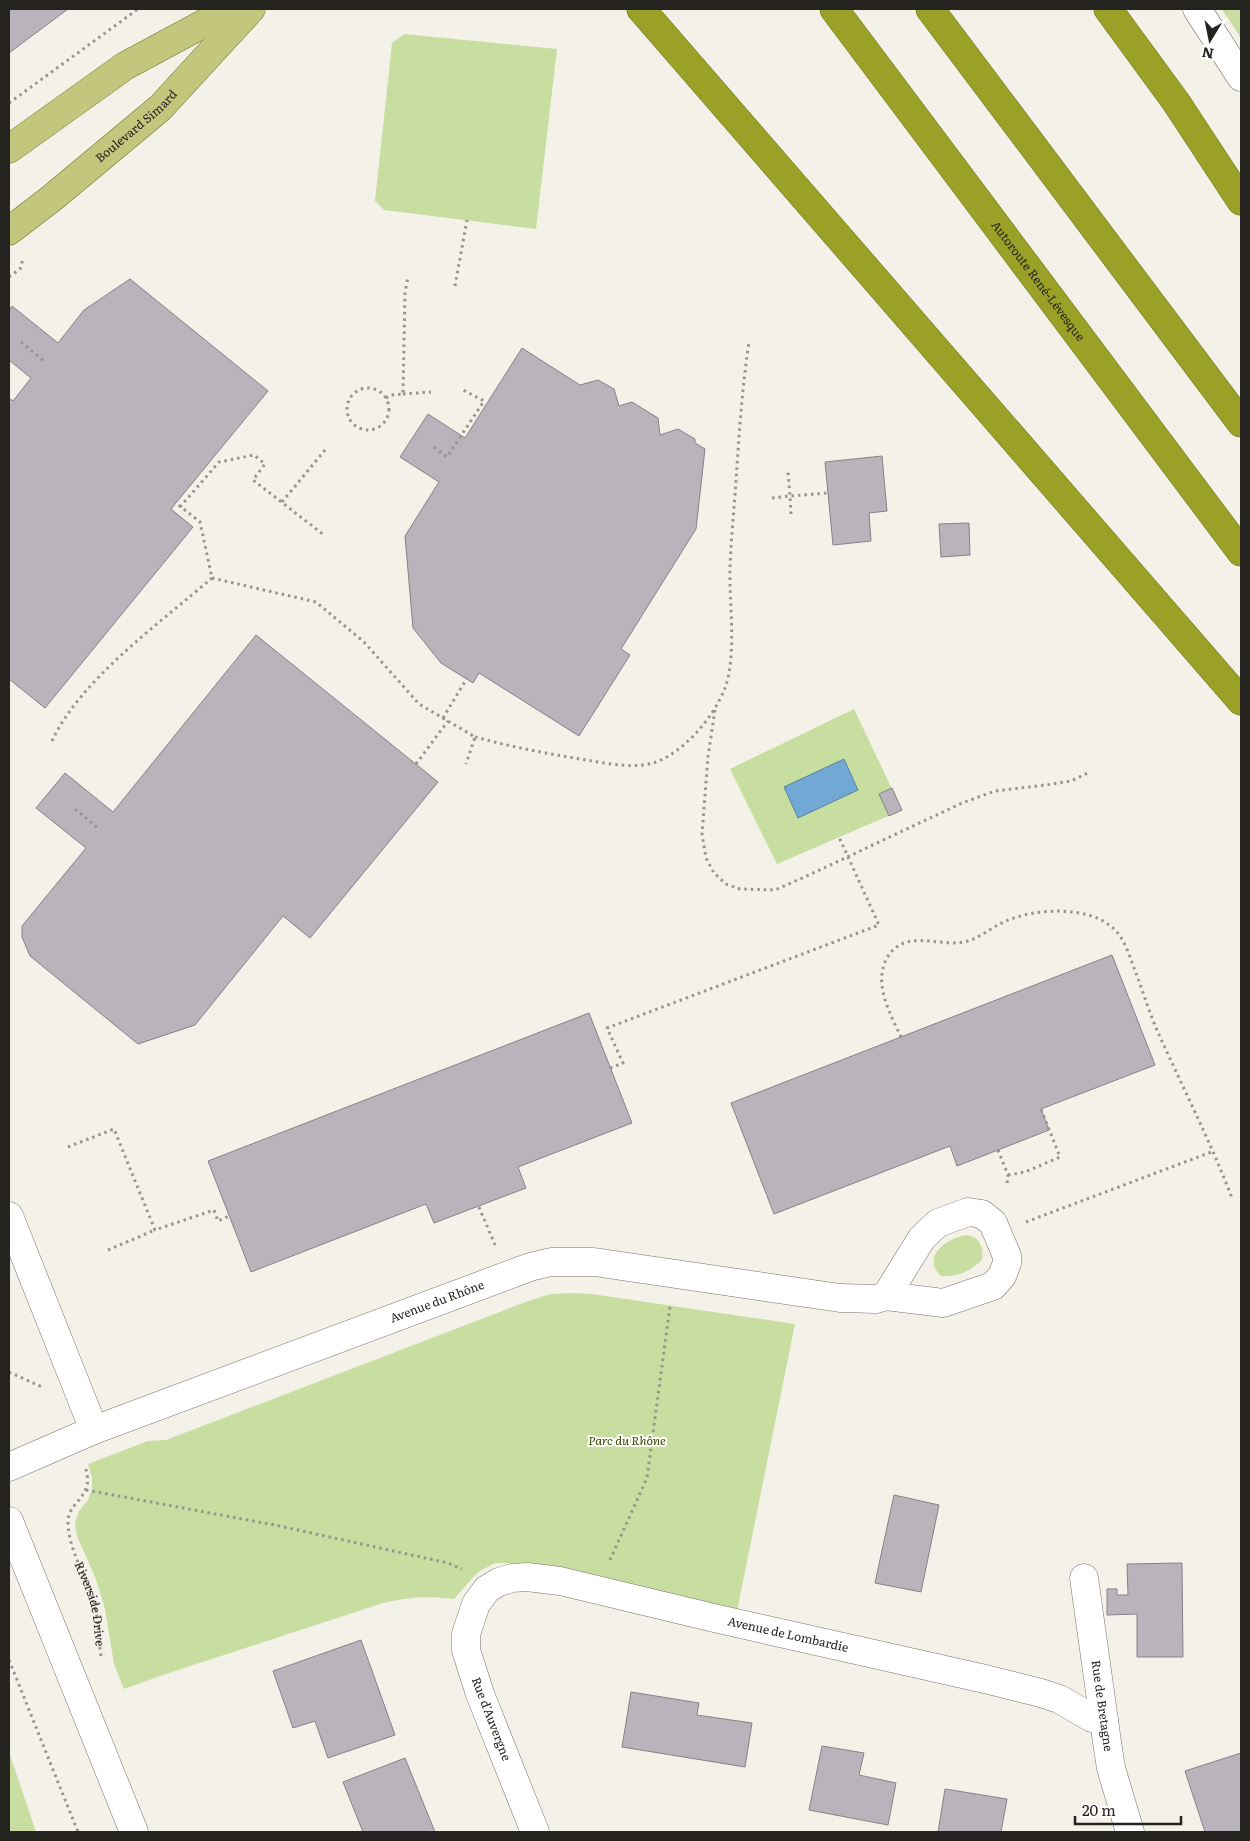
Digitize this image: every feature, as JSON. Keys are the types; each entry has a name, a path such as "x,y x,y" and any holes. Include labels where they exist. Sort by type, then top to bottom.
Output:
{"highway":[{"path":"641,9 1241,701"},
{"name":"Autoroute René-Lévesque","path":"834,9 1241,552"},
{"path":"930,9 1241,423"},
{"path":"1108,9 1176,102 1241,201"}],"main road":[{"path":"9,149 125,66 230,9"},
{"name":"Boulevard Simard","path":"9,230 52,198 160,108 251,9"}],"street":[{"path":"1197,9 1241,77"},
{"path":"9,1216 94,1430"},
{"name":"Avenue du Rhône","path":"9,1467 94,1430 508,1274 551,1262 594,1262 840,1298 876,1299 886,1296"},
{"path":"9,1520 134,1832"},
{"name":"Avenue de Lombardie","path":"476,1604 486,1589 499,1582 527,1577 552,1580 1041,1692 1059,1699 1092,1718 1104,1721"},
{"name":"Rue de Bretagne","path":"1084,1578 1112,1768 1130,1832"},
{"name":"Rue d'Auvergne","path":"476,1604 466,1634 466,1650 480,1694 535,1832"}],"path":[{"path":"9,103 138,9"},
{"path":"455,286 467,220"},
{"path":"9,278 20,269 24,256"},
{"path":"403,394 405,293 408,276"},
{"path":"21,342 45,362"},
{"path":"212,578 316,602 364,642 419,704 476,737 548,754 612,764 643,765 658,761 677,750 700,730 726,688 731,648 730,569 739,440 749,342"},
{"path":"368,388 378,391 386,398 389,409 386,420 378,428 368,430 357,427 349,420 347,409 350,399 358,391 368,388"},
{"path":"434,447 447,457 484,401 463,390"},
{"path":"386,398 391,395 432,392"},
{"path":"352,430 357,427"},
{"path":"282,502 325,450"},
{"path":"180,507 219,462 254,455 265,464 254,480 324,535"},
{"path":"788,472 792,514"},
{"path":"772,498 828,493"},
{"path":"176,503 200,522 212,578"},
{"path":"52,741 69,710 114,662 212,578"},
{"path":"444,718 467,678"},
{"path":"716,707 708,757 702,834 706,858 714,873 726,884 740,889 775,890 954,807 995,791 1071,781 1090,772"},
{"path":"416,764 448,721"},
{"path":"466,764 476,737"},
{"path":"75,809 100,830"},
{"path":"610,1068 623,1063 607,1028 879,925 839,837"},
{"path":"901,1037 885,1001 882,988 883,971 887,958 895,947 905,941 963,942 975,939 1004,922 1032,913 1077,912 1098,918 1112,926 1120,934 1160,1037 1214,1151 1232,1198"},
{"path":"1008,1175 1024,1172 1060,1157 1041,1110"},
{"path":"68,1147 114,1129 155,1230"},
{"path":"998,1150 1008,1175 1006,1184"},
{"path":"1025,1222 1214,1151"},
{"path":"479,1207 494,1243"},
{"path":"108,1250 155,1230 214,1210 218,1221 229,1216"},
{"path":"608,1563 647,1478 670,1305"},
{"path":"84,1461 88,1483 86,1490 275,1524 448,1563 468,1572"},
{"name":"Riverside Drive","path":"86,1490 72,1507 68,1515 68,1524 72,1548 96,1613 101,1662"},
{"path":"9,1660 78,1832"}],"green space":[{"path":"1221,9 1241,9 1241,38 1223,11"},
{"path":"404,34 557,49 536,229 384,210 375,201 392,43"},
{"path":"854,709 902,810 777,864 730,769"},
{"path":"966,1235 974,1237 980,1243 982,1259 974,1267 964,1272 952,1276 941,1276 935,1269 935,1255 945,1244"},
{"name":"Parc du Rhône","path":"551,1294 592,1294 795,1324 737,1611 536,1565 495,1563 478,1572 454,1599 418,1598 383,1603 124,1689 114,1664 105,1609 95,1577 77,1536 75,1523 79,1511 88,1500 92,1489 92,1478 88,1464 148,1441 166,1440 528,1301"},
{"path":"9,1752 36,1832 9,1832"}],"water":[{"path":"844,759 858,790 798,818 784,787"}],"building":[{"path":"9,9 68,9 9,53"},
{"path":"130,279 268,391 171,509 193,527 45,708 9,679 9,398 13,401 31,378 9,360 9,311 12,306 58,343 84,310"},
{"path":"522,348 580,385 598,380 614,389 619,406 632,402 658,418 660,435 678,429 695,439 695,443 705,449 696,529 621,649 630,655 579,736 479,673 473,683 441,663 413,628 405,536 439,482 400,457 428,414 465,438"},
{"path":"882,456 887,511 869,513 871,541 833,545 825,462"},
{"path":"969,523 970,555 941,557 939,524"},
{"path":"256,635 438,782 310,938 283,916 195,1025 138,1044 30,956 22,937 22,926 86,848 36,808 65,773 113,812"},
{"path":"892,788 902,810 889,816 879,794"},
{"path":"1112,955 1155,1065 1041,1109 1049,1130 998,1150 957,1166 950,1146 774,1214 731,1103"},
{"path":"589,1013 632,1123 518,1167 526,1188 434,1223 426,1204 251,1272 208,1161"},
{"path":"894,1495 939,1505 921,1592 875,1583"},
{"path":"1182,1563 1183,1657 1137,1657 1137,1614 1107,1615 1107,1589 1117,1589 1117,1595 1128,1595 1127,1564"},
{"path":"361,1640 395,1735 328,1758 315,1721 293,1728 273,1671"},
{"path":"631,1692 699,1703 697,1715 752,1723 745,1767 622,1747"},
{"path":"822,1746 864,1753 859,1775 896,1783 888,1825 809,1810"},
{"path":"1241,1753 1241,1832 1205,1832 1185,1771"},
{"path":"405,1758 435,1832 363,1832 343,1782"},
{"path":"945,1789 1007,1799 1001,1832 938,1832"}]}
